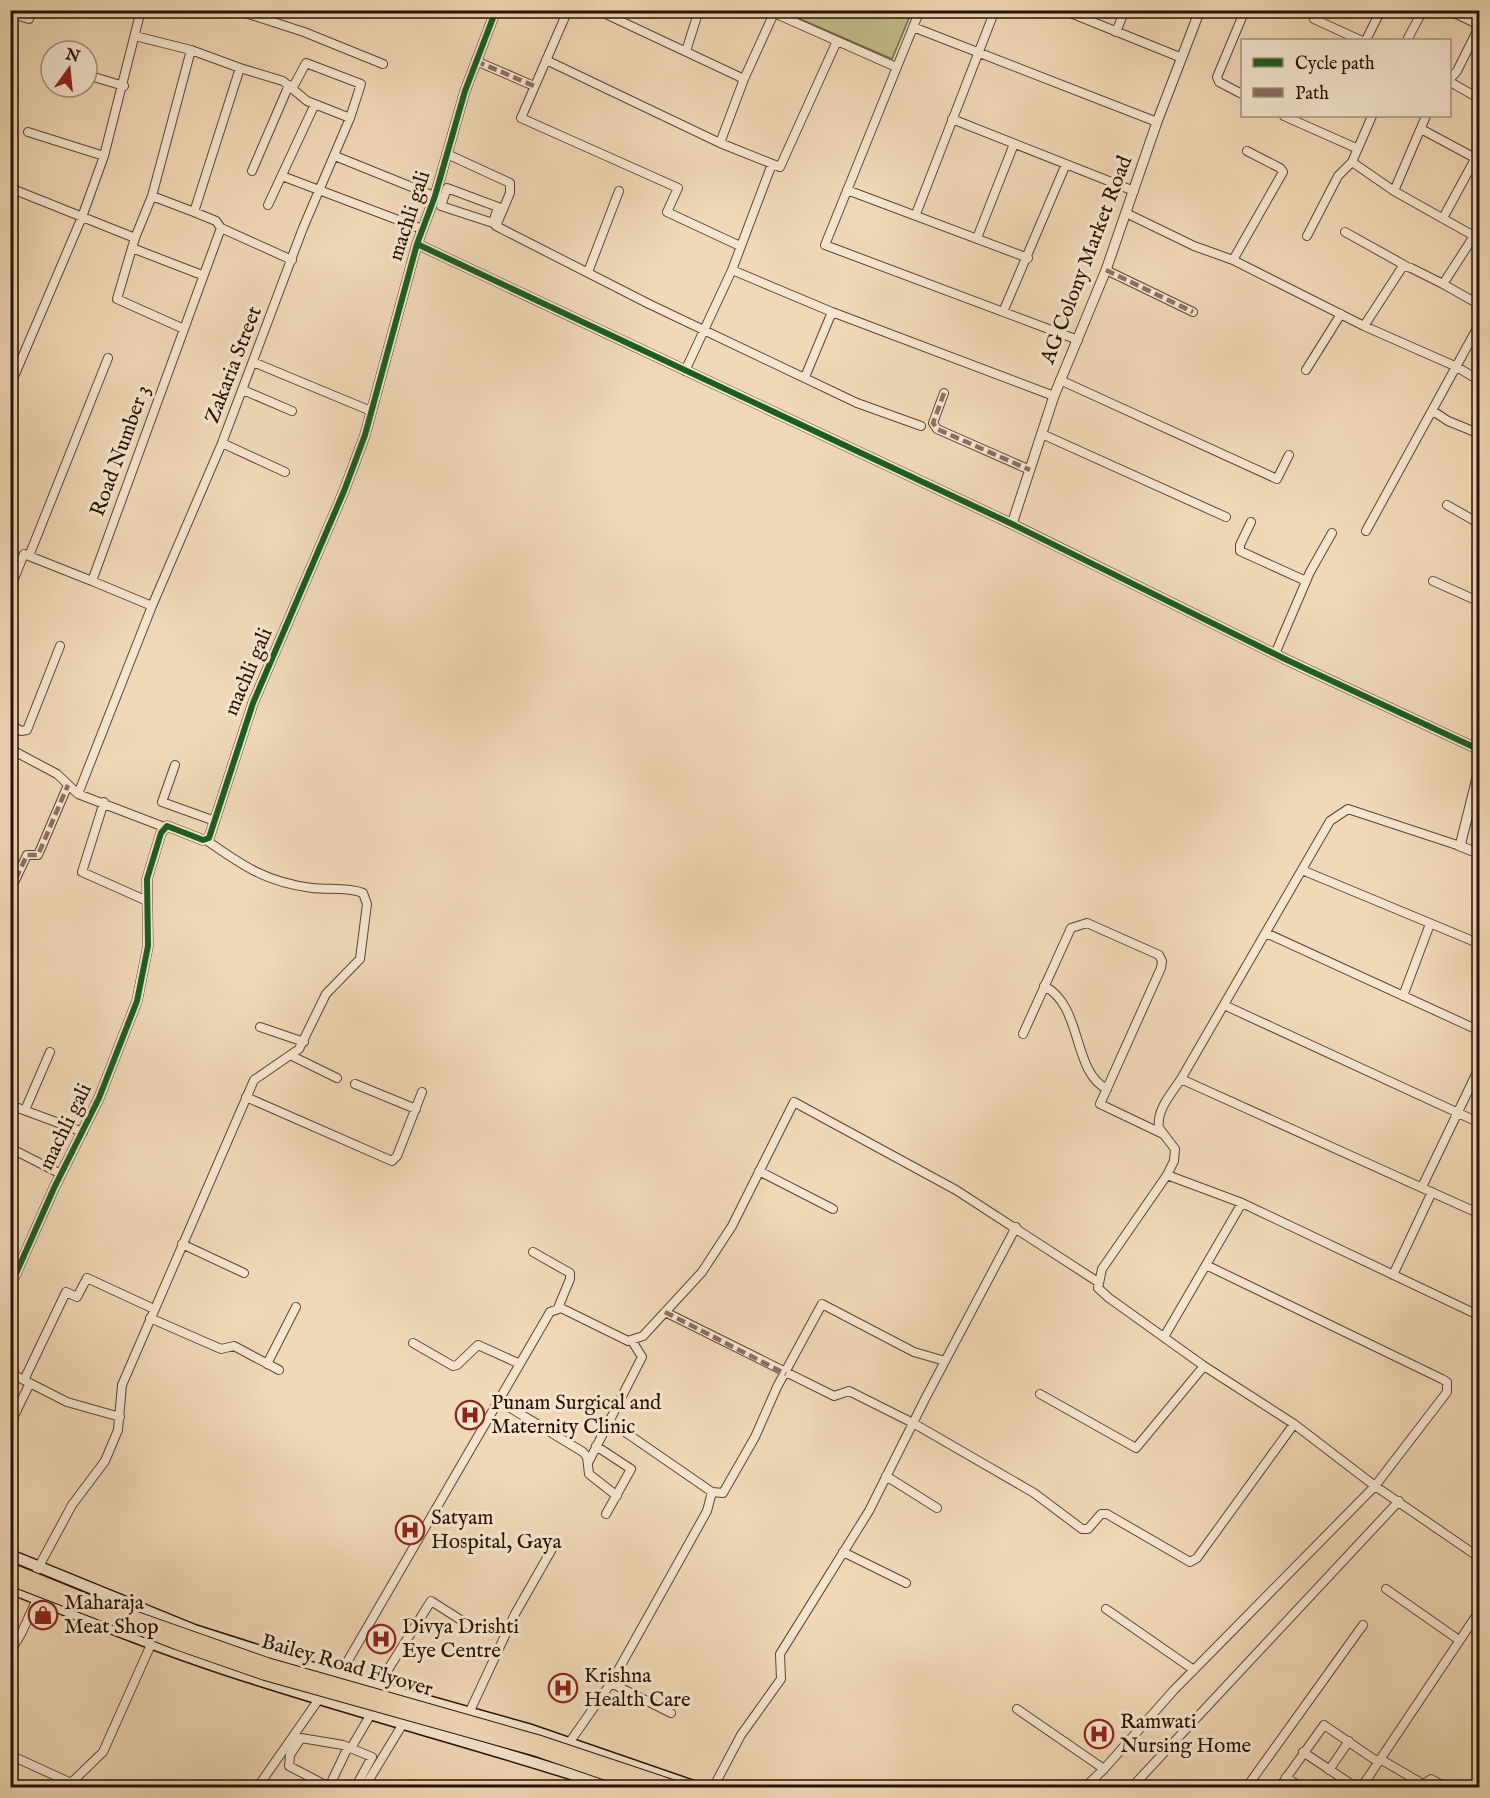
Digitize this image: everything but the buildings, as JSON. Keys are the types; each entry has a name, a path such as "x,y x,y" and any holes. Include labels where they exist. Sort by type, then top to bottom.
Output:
{"highway":[{"name":"Bailey Road Flyover","path":"10,1569 92,1602 267,1665 537,1741 678,1788"},
{"name":"Bailey Road Flyover","path":"10,1579 165,1639 265,1674 526,1747 647,1788"}],"main road":[{"path":"10,1555 194,1630 339,1676 569,1743 693,1787"},
{"path":"10,1588 152,1644 279,1687 400,1721 589,1784 615,1788"},
{"path":"279,1687 287,1659"},
{"path":"400,1721 406,1695"}],"street":[{"path":"10,13 29,19 32,10"},
{"path":"10,386 82,217 104,156 124,86 141,10"},
{"path":"236,10 304,32 383,64"},
{"name":"machli gali","path":"206,840 215,821 253,703 344,491 371,411 417,244 439,198 447,154 476,61 496,10"},
{"path":"568,10 521,118 678,188 667,212 740,246"},
{"path":"597,10 744,79"},
{"path":"686,51 699,10"},
{"path":"920,10 825,245 1078,340"},
{"path":"916,214 995,10"},
{"path":"1116,32 1125,10"},
{"name":"AG Colony Market Road","path":"1011,524 1054,396 1106,270 1157,122 1200,10"},
{"path":"1241,93 1219,82 1217,77 1245,10"},
{"path":"1367,39 1382,10"},
{"path":"1408,39 1423,10"},
{"path":"1448,10 1479,25 1457,71 1451,78"},
{"path":"720,143 744,79 775,12 896,67"},
{"path":"1069,12 1182,58"},
{"path":"1314,19 1358,39"},
{"path":"913,27 1157,122"},
{"path":"135,36 191,50 280,80 315,104 350,118"},
{"path":"546,60 720,143 780,167 837,41"},
{"path":"184,329 117,299 135,238 152,196 191,50"},
{"path":"476,61 534,86"},
{"name":"Zakaria Street","path":"78,794 152,606 222,443 361,87 357,81 306,63 290,87"},
{"path":"194,212 240,68"},
{"path":"99,79 124,86"},
{"path":"1451,82 1479,99"},
{"path":"252,171 290,87"},
{"path":"268,205 315,104"},
{"path":"1286,117 1356,148"},
{"path":"1307,236 1338,176 1352,162 1356,148 1372,117"},
{"path":"1394,190 1426,117"},
{"path":"952,119 1134,191"},
{"path":"1421,129 1475,158"},
{"path":"28,132 104,156"},
{"path":"978,238 1014,144"},
{"path":"1443,218 1479,150"},
{"path":"1233,260 1283,172 1280,168 1247,151"},
{"path":"439,198 441,206 491,224 496,221 510,194 510,183 447,154"},
{"path":"335,156 439,198"},
{"path":"1352,162 1394,190 1477,234 1443,284"},
{"path":"685,371 732,270 771,164"},
{"path":"1003,312 1028,258 1066,164"},
{"path":"282,176 422,230"},
{"path":"10,188 135,238"},
{"path":"439,198 448,188 498,207 496,226 857,404 921,426"},
{"path":"847,190 1028,258"},
{"path":"588,272 619,191"},
{"path":"152,196 216,221 221,228 292,260"},
{"path":"1126,213 1194,246 1233,260 1364,326 1457,367 1479,381"},
{"name":"Road Number 3","path":"92,581 221,228"},
{"path":"1344,232 1479,305"},
{"path":"417,244 1011,524 1275,654 1479,750"},
{"path":"132,248 202,275"},
{"path":"1364,326 1397,272 1406,266"},
{"path":"732,270 832,312 1054,396"},
{"path":"1106,270 1193,312"},
{"path":"805,377 832,312"},
{"path":"1306,370 1341,314"},
{"path":"1366,531 1479,323"},
{"path":"29,556 108,358"},
{"path":"253,362 371,411"},
{"path":"1060,380 1277,478 1289,455"},
{"path":"243,390 292,411"},
{"path":"944,393 933,423 936,429 1030,470"},
{"path":"1433,411 1448,421 1479,434"},
{"path":"1042,434 1226,518"},
{"path":"222,443 285,472"},
{"path":"1447,505 1479,524"},
{"path":"1251,522 1240,545 1240,551 1306,581"},
{"path":"1275,654 1306,581 1332,533"},
{"path":"10,589 24,554 152,606"},
{"path":"1433,581 1479,602"},
{"path":"10,724 23,732 27,730 60,646"},
{"path":"10,749 57,774 78,794 104,802 164,827 206,840 248,869 271,879 298,886 360,891 365,895 360,959 326,994 304,1042 292,1056 258,1075 246,1097 122,1385 120,1417 105,1461 72,1505 25,1594"},
{"path":"175,765 162,802 215,821"},
{"path":"1460,846 1479,766"},
{"path":"10,891 27,855 38,855 68,785"},
{"path":"104,802 82,872 146,900"},
{"path":"1478,1554 1375,1486 1294,1424 1204,1366 1108,1298 1098,1288 1098,1282 1102,1269 1167,1175 1176,1154 1175,1149 1158,1128 1159,1116 1330,821 1348,809 1479,854"},
{"name":"machli gali","path":"10,1287 61,1174 83,1132 124,1038 137,1001 148,946 147,879 164,827"},
{"path":"1302,870 1479,944"},
{"path":"1023,1034 1071,928 1087,923 1161,958 1161,968 1100,1104 1162,1134"},
{"path":"1403,996 1430,924"},
{"path":"1266,933 1479,1031"},
{"path":"1044,986 1059,994 1094,1081 1107,1089"},
{"path":"1224,1005 1479,1123"},
{"path":"260,1027 304,1042"},
{"path":"25,1110 50,1053"},
{"path":"292,1056 337,1078"},
{"path":"1422,1187 1479,1066"},
{"path":"1181,1079 1479,1214"},
{"path":"355,1084 416,1109"},
{"path":"246,1097 392,1161 397,1156 422,1092"},
{"path":"632,1341 643,1336 702,1272 732,1226 794,1102 956,1190 1098,1282"},
{"path":"10,1105 83,1132"},
{"path":"10,1148 61,1174"},
{"path":"759,1171 833,1209"},
{"path":"1167,1175 1242,1203 1479,1316"},
{"path":"1393,1275 1432,1192"},
{"path":"1164,1337 1242,1203"},
{"path":"713,1788 741,1735 781,1679 780,1654 843,1552 886,1476 1016,1227"},
{"path":"182,1244 244,1273"},
{"path":"339,1676 550,1312 558,1308 570,1279 570,1273 533,1252"},
{"path":"1084,1788 1194,1670 1375,1486 1447,1392 1447,1382 1206,1265"},
{"path":"10,1424 66,1292 77,1297 87,1278 154,1310"},
{"path":"609,1421 712,1492 720,1494 724,1492 822,1304 914,1352 945,1361"},
{"path":"267,1364 296,1307"},
{"path":"558,1308 632,1341 642,1357 588,1463"},
{"path":"665,1312 786,1374 836,1396 849,1391 913,1423 1034,1493 1082,1529 1088,1529 1101,1514 1107,1514 1190,1562 1197,1558 1294,1424"},
{"path":"150,1318 221,1349 234,1346 279,1370"},
{"path":"413,1343 453,1366 457,1365 478,1345 520,1364"},
{"path":"1040,1394 1136,1448 1204,1366"},
{"path":"10,1373 67,1402 120,1417"},
{"path":"499,1401 580,1449 586,1454 592,1477 617,1496"},
{"path":"596,1446 631,1469 606,1514"},
{"path":"886,1476 937,1508"},
{"path":"569,1743 611,1683 707,1511 712,1492"},
{"path":"1131,1788 1399,1501"},
{"path":"469,1713 515,1614 552,1549"},
{"path":"843,1552 906,1583"},
{"path":"1386,1589 1459,1640"},
{"path":"10,1652 37,1599"},
{"path":"377,1687 431,1601 475,1629"},
{"path":"1106,1609 1194,1670"},
{"path":"1302,1752 1359,1788 1479,1610"},
{"path":"10,1755 70,1785 103,1752 152,1644 160,1616"},
{"path":"1246,1788 1364,1625"},
{"path":"611,1683 671,1713"},
{"path":"257,1788 319,1699"},
{"path":"1017,1709 1104,1769"},
{"path":"355,1788 372,1757 349,1748 302,1738 290,1755 289,1766 330,1787 349,1748 371,1714"},
{"path":"364,1788 400,1721"},
{"path":"1279,1788 1302,1752 1324,1725 1422,1786 1431,1779 1447,1788"},
{"path":"1329,1770 1348,1741"},
{"path":"1286,1777 1302,1788"}],"shaded area":[{"path":"779,10 912,11 892,59"}],"marked path":[{"path":"476,61 534,86"},
{"path":"1106,270 1193,312"},
{"path":"944,393 933,423 937,429 1030,470"},
{"path":"10,891 27,855 38,855 68,785"},
{"path":"665,1312 786,1374"}],"cycle path":[{"path":"10,1287 54,1188 99,1098 137,1001 148,946 147,879 161,833 167,826 203,840 209,838 253,703 344,491 365,435 417,244 435,196 465,91 496,10"},
{"path":"417,244 1012,524 1287,660 1480,750"}],"place":[{"name":"Punam Surgical and Maternity Clinic","path":"470,1415"},
{"name":"Satyam Hospital, Gaya","path":"410,1530"},
{"name":"Maharaja Meat Shop","path":"43,1615"},
{"name":"Divya Drishti Eye Centre","path":"381,1639"},
{"name":"Krishna Health Care","path":"563,1688"},
{"name":"Ramwati Nursing Home","path":"1099,1734"}]}
